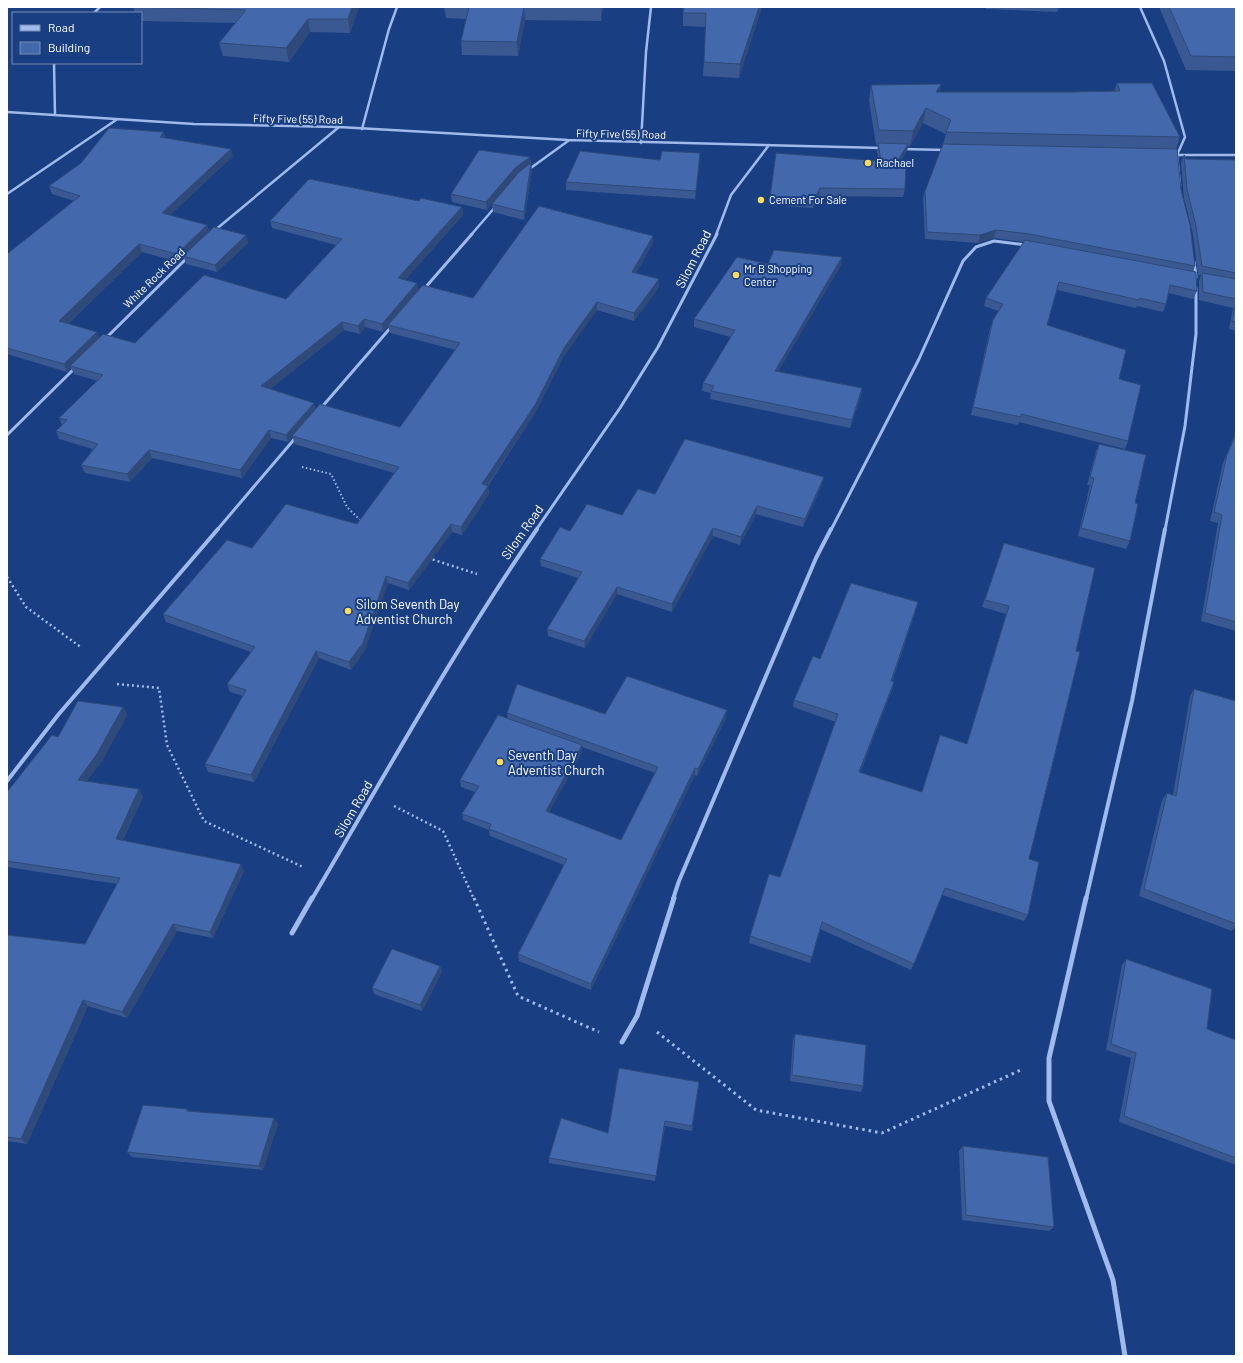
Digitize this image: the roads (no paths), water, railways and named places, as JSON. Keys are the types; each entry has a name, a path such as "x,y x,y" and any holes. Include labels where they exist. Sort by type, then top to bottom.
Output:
{"street":[{"path":"362,129 389,29 397,7"},
{"path":"641,143 650,7"},
{"path":"1140,7 1164,61 1185,137 1178,155 1181,192"},
{"path":"54,64 55,115"},
{"name":"Fifty Five (55) Road","path":"7,112 194,124 339,128 641,143 888,148"},
{"path":"7,194 116,120"},
{"path":"214,232 339,128"},
{"path":"524,173 568,140"},
{"name":"Silom Road","path":"292,933 500,582 620,408 658,347 719,230 731,195 769,145"},
{"path":"896,148 952,150"},
{"path":"1170,155 1236,155"},
{"path":"420,294 500,202"},
{"path":"622,1042 637,1016 679,881 816,558 919,359 963,261 976,247 994,241 1034,246"},
{"name":"White Rock Road","path":"102,342 191,254"},
{"path":"1125,1356 1113,1280 1049,1101 1049,1058 1132,701 1185,426 1196,334 1196,277 1194,258"},
{"path":"1188,275 1203,278"},
{"path":"318,411 394,323"},
{"path":"7,435 80,364"},
{"path":"7,781 58,715 298,434"}],"place":[{"name":"Rachael","path":"868,163"},
{"name":"Cement For Sale","path":"761,200"},
{"name":"Mr B Shopping Center","path":"736,275"},
{"name":"Silom Seventh Day Adventist Church","path":"348,611"},
{"name":"Seventh Day Adventist Church","path":"500,762"}]}
